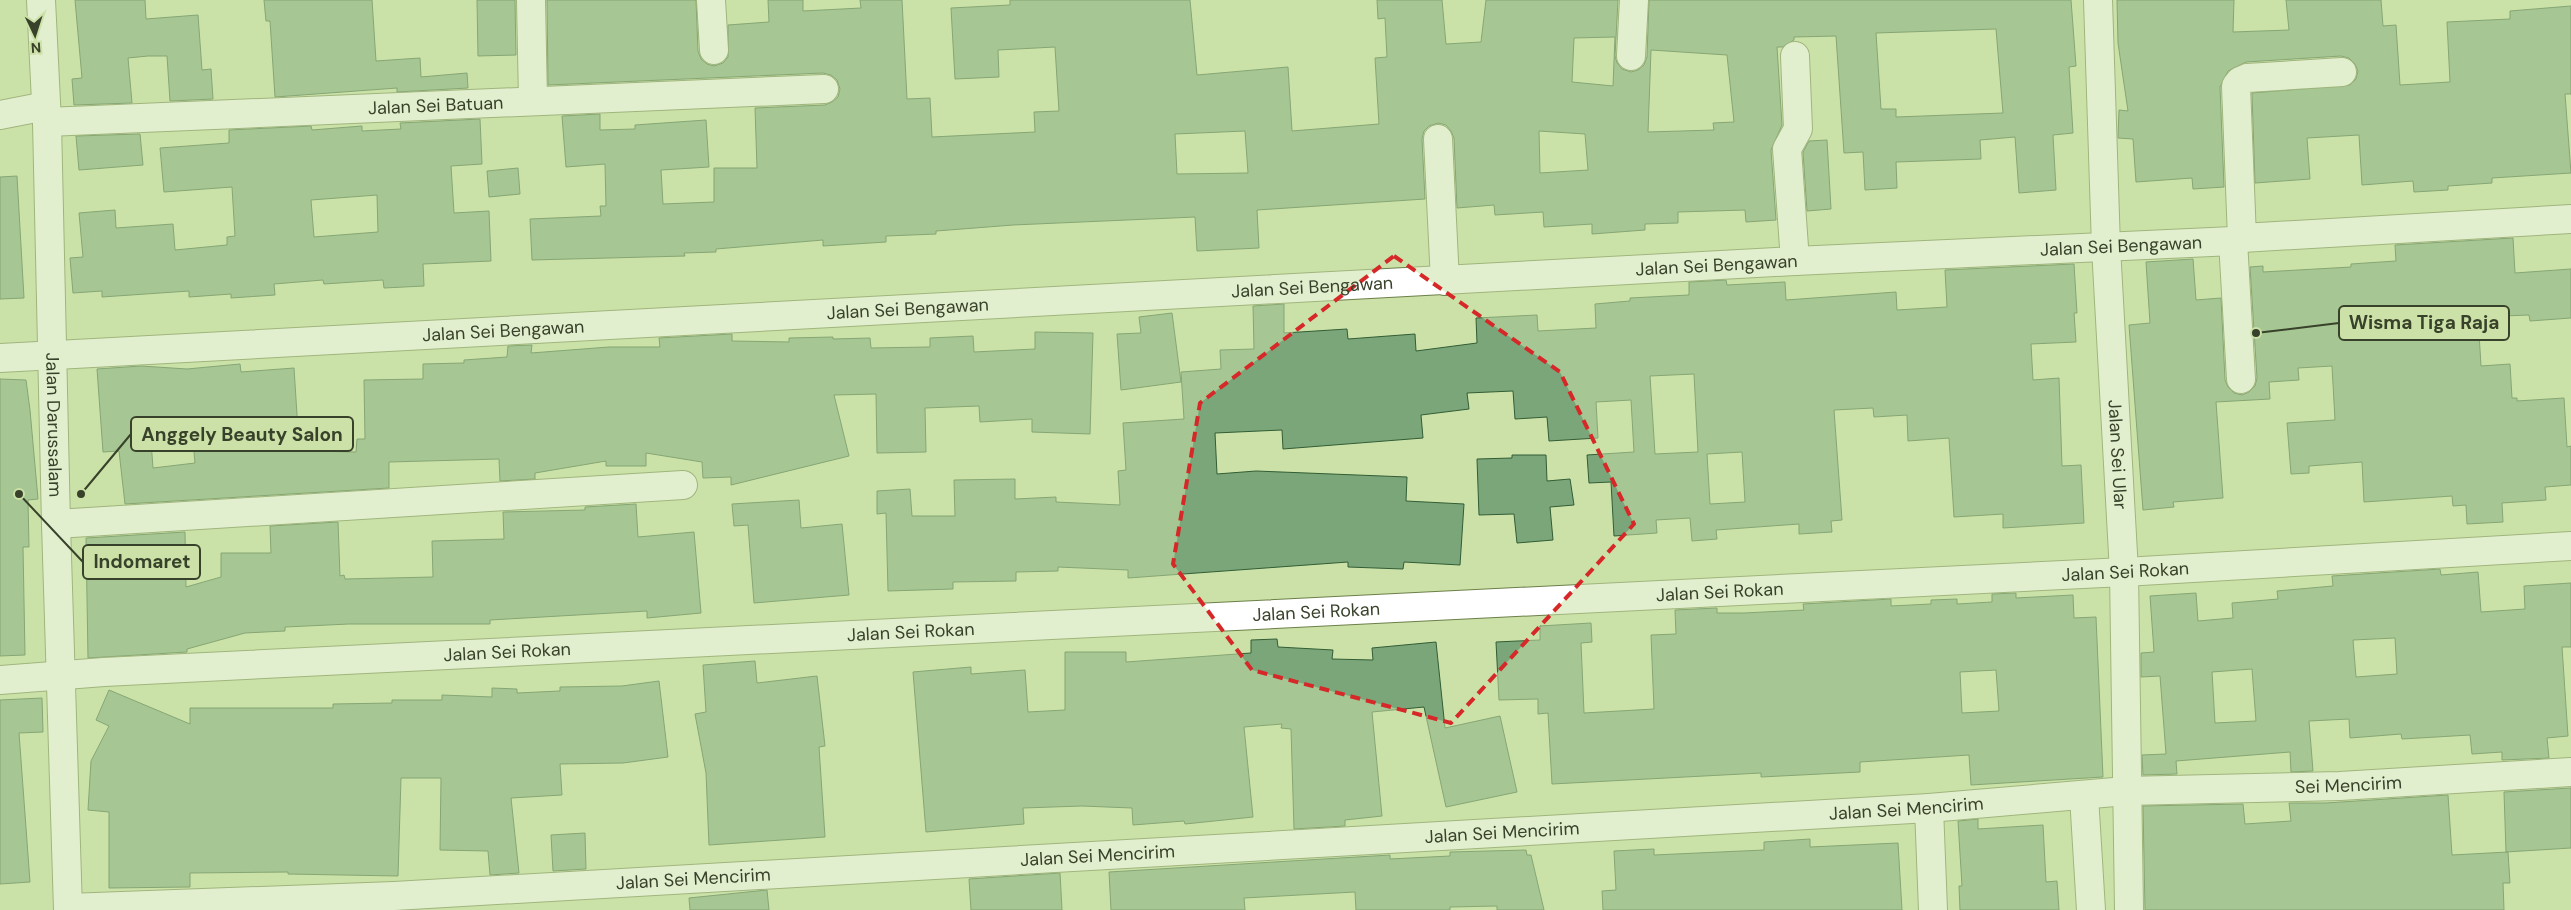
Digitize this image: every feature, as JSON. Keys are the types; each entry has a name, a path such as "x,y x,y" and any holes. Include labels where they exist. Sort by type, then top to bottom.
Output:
{"street":[{"name":"Jalan Darussalam","path":"41,0 47,114 56,524 68,909"},
{"path":"531,0 534,101"},
{"path":"711,0 714,50"},
{"path":"1631,56 1634,0"},
{"name":"Jalan Sei Ular","path":"2098,0 2106,247 2124,572 2129,910"},
{"path":"1794,261 1787,149 1798,129 1795,56"},
{"path":"2241,379 2236,86 2240,81 2247,78 2342,72"},
{"name":"Jalan Sei Batuan","path":"0,115 534,101 824,88"},
{"path":"1438,139 1445,281"},
{"name":"Jalan Sei Bengawan","path":"0,358 915,307 1445,281 1794,261 2106,247 2571,219"},
{"path":"56,524 683,485"},
{"name":"Jalan Sei Rokan","path":"0,680 61,674 2124,572 2571,546"},
{"name":"Sei Mencirim","path":"2126,791 2340,786 2571,772"},
{"name":"Jalan Sei Mencirim","path":"68,909 394,896 1929,808 2126,791"},
{"path":"2084,796 2091,910"},
{"path":"1929,808 1933,910"}],"highlighted area":[{"path":"1394,256 1560,372 1634,524 1451,723 1252,670 1173,564 1200,403"}],"building":[{"path":"75,0 145,0 146,19 198,15 202,70 211,69 213,99 170,101 167,56 148,56 128,58 132,103 74,105 72,79 82,78"},
{"path":"264,0 372,0 376,61 420,58 421,77 467,73 468,88 397,92 397,88 275,97 270,21 266,21"},
{"path":"477,0 515,0 516,55 478,56"},
{"path":"547,0 696,0 698,51 701,59 707,64 714,66 723,63 728,57 728,25 769,22 768,0 803,0 803,11 861,8 860,0 902,0 907,99 930,98 932,137 1035,132 1034,112 1059,111 1055,47 998,50 999,77 955,79 951,8 1010,5 1010,0 1190,0 1197,75 1288,67 1292,131 1379,124 1375,58 1387,57 1385,18 1378,19 1377,0 1442,0 1446,44 1481,42 1486,0 1618,0 1615,56 1617,63 1622,69 1631,72 1638,70 1644,65 1647,57 1649,0 2071,0 2076,66 2069,67 2073,133 2053,135 2056,190 2019,193 2015,137 1980,140 1981,159 1896,162 1897,188 1865,190 1863,152 1844,153 1836,36 1794,37 1794,40 1783,47 1777,47 1782,125 1771,150 1776,220 1746,222 1745,210 1678,212 1678,223 1645,224 1645,230 1592,234 1592,224 1544,227 1543,212 1495,215 1494,205 1457,208 1454,138 1446,125 1438,123 1429,126 1424,131 1422,139 1425,199 1257,210 1259,248 1197,251 1195,217 1013,225 936,231 936,234 886,236 886,242 823,246 823,240 716,249 716,252 684,253 685,256 532,260 530,219 601,216 600,206 606,206 605,164 566,167 562,116 600,114 600,130 635,129 635,125 706,120 709,167 661,170 663,204 714,202 714,168 757,168 755,108 825,105 838,97 840,89 837,80 831,75 823,73 548,85","holes":["1996,29 2003,113 1896,117 1896,109 1881,109 1876,33","1615,37 1613,86 1572,82 1574,38","1651,50 1727,55 1734,122 1713,123 1714,130 1648,132","1245,131 1248,173 1177,174 1175,134","1539,131 1585,134 1588,170 1540,173"]},
{"path":"2117,0 2234,0 2233,32 2289,30 2286,0 2381,0 2383,26 2396,25 2400,85 2450,82 2447,22 2510,19 2510,11 2571,6 2571,94 2565,94 2571,173 2492,178 2492,183 2448,186 2448,190 2414,192 2413,181 2362,185 2359,135 2307,138 2310,179 2255,183 2252,93 2350,85 2356,79 2358,71 2355,64 2349,58 2341,56 2246,62 2228,71 2220,87 2224,187 2193,189 2192,178 2136,182 2133,139 2118,138 2119,110 2128,111 2118,43"},
{"path":"480,119 482,164 451,166 454,213 489,211 491,261 423,264 424,286 384,288 383,280 324,284 323,280 274,284 275,295 231,298 231,294 189,297 189,291 102,297 102,291 73,293 70,258 83,257 79,213 115,210 116,228 173,224 175,250 227,245 227,237 235,236 232,187 164,192 160,148 229,143 229,130 311,126 312,130 362,126 362,131 401,129 400,123","holes":["377,195 378,232 314,237 311,200"]},
{"path":"140,134 143,165 79,170 76,136"},
{"path":"1827,140 1831,209 1807,211 1803,152 1809,141"},
{"path":"518,168 520,194 489,197 487,171"},
{"path":"17,176 24,298 0,299 0,177"},
{"path":"2513,238 2515,273 2571,269 2571,318 2530,321 2529,315 2478,317 2481,366 2510,364 2512,398 2517,398 2517,401 2564,398 2567,447 2571,446 2571,485 2545,487 2546,500 2502,503 2503,522 2467,524 2466,505 2453,506 2452,496 2364,502 2362,462 2309,466 2309,473 2291,474 2287,423 2335,420 2332,366 2298,368 2299,380 2269,382 2270,399 2216,402 2223,498 2173,502 2174,507 2143,510 2129,325 2150,323 2146,262 2193,259 2196,300 2221,298 2225,380 2228,387 2234,393 2242,395 2249,392 2255,386 2257,378 2250,267 2263,266 2263,272 2351,267 2351,264 2396,261 2395,245"},
{"path":"2074,264 2077,313 2074,313 2076,342 2031,344 2033,380 2059,378 2062,466 2081,465 2084,523 2003,528 2003,514 1954,517 1949,438 1908,441 1907,415 1874,417 1873,408 1834,410 1842,520 1831,521 1832,532 1799,534 1799,524 1716,530 1717,539 1692,541 1690,518 1656,520 1657,533 1614,536 1611,482 1589,483 1587,455 1634,452 1631,400 1596,402 1598,438 1549,441 1547,417 1515,419 1513,391 1467,393 1469,409 1421,415 1423,438 1283,449 1282,430 1215,433 1217,474 1256,471 1407,477 1406,501 1464,504 1460,565 1404,562 1403,569 1348,567 1348,562 1128,578 1128,570 1058,567 1058,571 1016,572 1016,581 953,582 953,589 888,591 886,513 877,514 877,491 910,489 912,516 955,516 954,480 1015,479 1015,499 1056,497 1056,502 1120,505 1118,471 1126,470 1123,423 1184,419 1181,372 1221,369 1220,350 1254,349 1253,306 1284,304 1284,333 1347,329 1348,339 1415,334 1416,351 1477,343 1476,318 1537,315 1538,331 1596,328 1595,304 1630,301 1630,298 1689,295 1689,282 1726,280 1727,285 1785,282 1786,300 1896,292 1897,310 1947,307 1945,270","holes":["1694,374 1698,452 1655,454 1650,376","1742,452 1745,502 1710,504 1707,454"]},
{"path":"1172,313 1181,382 1121,390 1117,334 1141,333 1139,317"},
{"path":"1035,332 1093,333 1090,434 1032,432 1032,419 980,422 979,406 925,408 926,452 877,453 876,394 834,395 849,456 731,485 731,477 703,478 702,462 646,453 646,466 606,466 606,461 535,473 535,479 500,481 499,459 389,462 389,488 125,504 119,451 103,452 97,369 141,366 187,369 240,364 241,372 294,368 299,446 306,447 306,451 356,452 357,439 365,439 364,380 423,379 423,364 464,363 464,360 507,357 508,346 532,345 531,353 609,347 660,347 659,338 732,334 732,341 789,342 789,338 870,338 871,348 930,347 930,338 973,336 974,352 1035,349","holes":["150,428 192,430 195,463 153,468"]},
{"path":"0,379 26,380 30,410 38,499 28,500 29,547 23,547 25,655 0,656"},
{"path":"1512,455 1546,455 1547,481 1570,479 1574,505 1550,507 1553,540 1517,543 1514,514 1479,515 1477,459 1512,458"},
{"path":"799,500 801,528 842,524 849,595 754,603 748,525 734,526 732,504"},
{"path":"636,504 638,537 694,532 701,613 647,618 647,611 490,620 490,624 349,624 285,627 285,631 245,633 187,649 187,652 88,658 86,538 185,532 186,587 221,577 221,553 271,553 270,526 338,522 340,576 344,575 345,579 433,577 432,541 504,539 503,512 585,510 585,507"},
{"path":"2440,569 2441,575 2478,572 2481,612 2525,609 2524,586 2571,583 2571,647 2562,647 2568,736 2547,738 2549,758 2502,760 2502,752 2472,754 2470,735 2402,739 2401,734 2350,738 2349,719 2309,721 2313,771 2291,772 2290,752 2176,761 2177,774 2143,775 2142,755 2166,754 2160,676 2141,677 2141,653 2154,652 2150,596 2196,593 2198,621 2233,618 2232,603 2278,599 2277,591 2333,586 2332,576","holes":["2395,638 2397,674 2356,677 2353,640","2252,669 2256,721 2215,723 2212,672"]},
{"path":"2016,593 2016,598 2073,595 2074,618 2096,617 2103,777 1971,785 1969,755 1860,762 1860,772 1761,777 1761,773 1552,784 1548,713 1538,714 1538,699 1499,700 1496,642 1540,640 1540,626 1591,623 1592,642 1581,643 1584,713 1654,709 1651,635 1676,634 1675,610 1717,608 1717,613 1744,613 1804,610 1803,604 1891,599 1891,606 1931,604 1931,600 1957,599 1957,604 1992,602 1992,594","holes":["1996,670 1999,711 1962,713 1960,672"]},
{"path":"1277,639 1278,647 1333,650 1332,659 1373,660 1372,648 1436,642 1445,728 1500,716 1517,792 1446,807 1424,707 1372,712 1382,816 1345,820 1345,826 1294,829 1291,729 1281,728 1282,724 1244,727 1253,817 1185,824 1184,821 1133,825 1132,808 1082,806 1023,808 1024,824 926,832 913,672 971,667 971,674 1025,670 1028,712 1065,710 1065,652 1126,652 1126,662 1251,653 1251,640"},
{"path":"755,661 757,683 817,676 825,746 819,747 825,837 709,845 706,773 695,714 706,712 703,665"},
{"path":"659,681 668,757 623,763 560,764 562,795 511,798 519,873 490,875 488,851 440,850 441,778 401,778 398,876 288,874 288,872 190,873 190,887 109,888 109,812 88,810 91,761 109,726 96,720 109,690 190,724 190,708 333,708 333,704 392,703 392,700 442,700 442,695 492,697 492,688 517,689 517,693 560,691 560,687 622,686"},
{"path":"42,698 43,732 19,733 30,882 0,884 0,700"},
{"path":"2571,788 2571,848 2506,852 2504,792"},
{"path":"2448,795 2452,855 2508,852 2510,883 2503,883 2504,910 2145,910 2143,806 2243,804 2245,824 2291,821 2289,803 2326,803"},
{"path":"1978,819 1978,829 2043,825 2046,882 2057,881 2059,910 1960,910 1959,886 1962,886 1958,821"},
{"path":"585,833 586,869 553,871 551,835"},
{"path":"1810,839 1810,847 1898,843 1902,910 1603,910 1602,891 1616,890 1614,851 1654,849 1654,855 1764,850 1764,842"},
{"path":"1526,850 1527,855 1531,855 1544,910 1497,910 1497,906 1450,907 1450,910 1356,910 1355,892 1244,898 1245,910 1111,910 1109,872 1390,855 1390,859 1450,856 1450,852"},
{"path":"1060,873 1062,910 971,910 969,879"},
{"path":"767,890 769,910 690,910 689,898"}],"place":[{"name":"Wisma Tiga Raja","path":"2256,333"},
{"name":"Indomaret","path":"19,494"},
{"name":"Anggely Beauty Salon","path":"81,494"}]}
